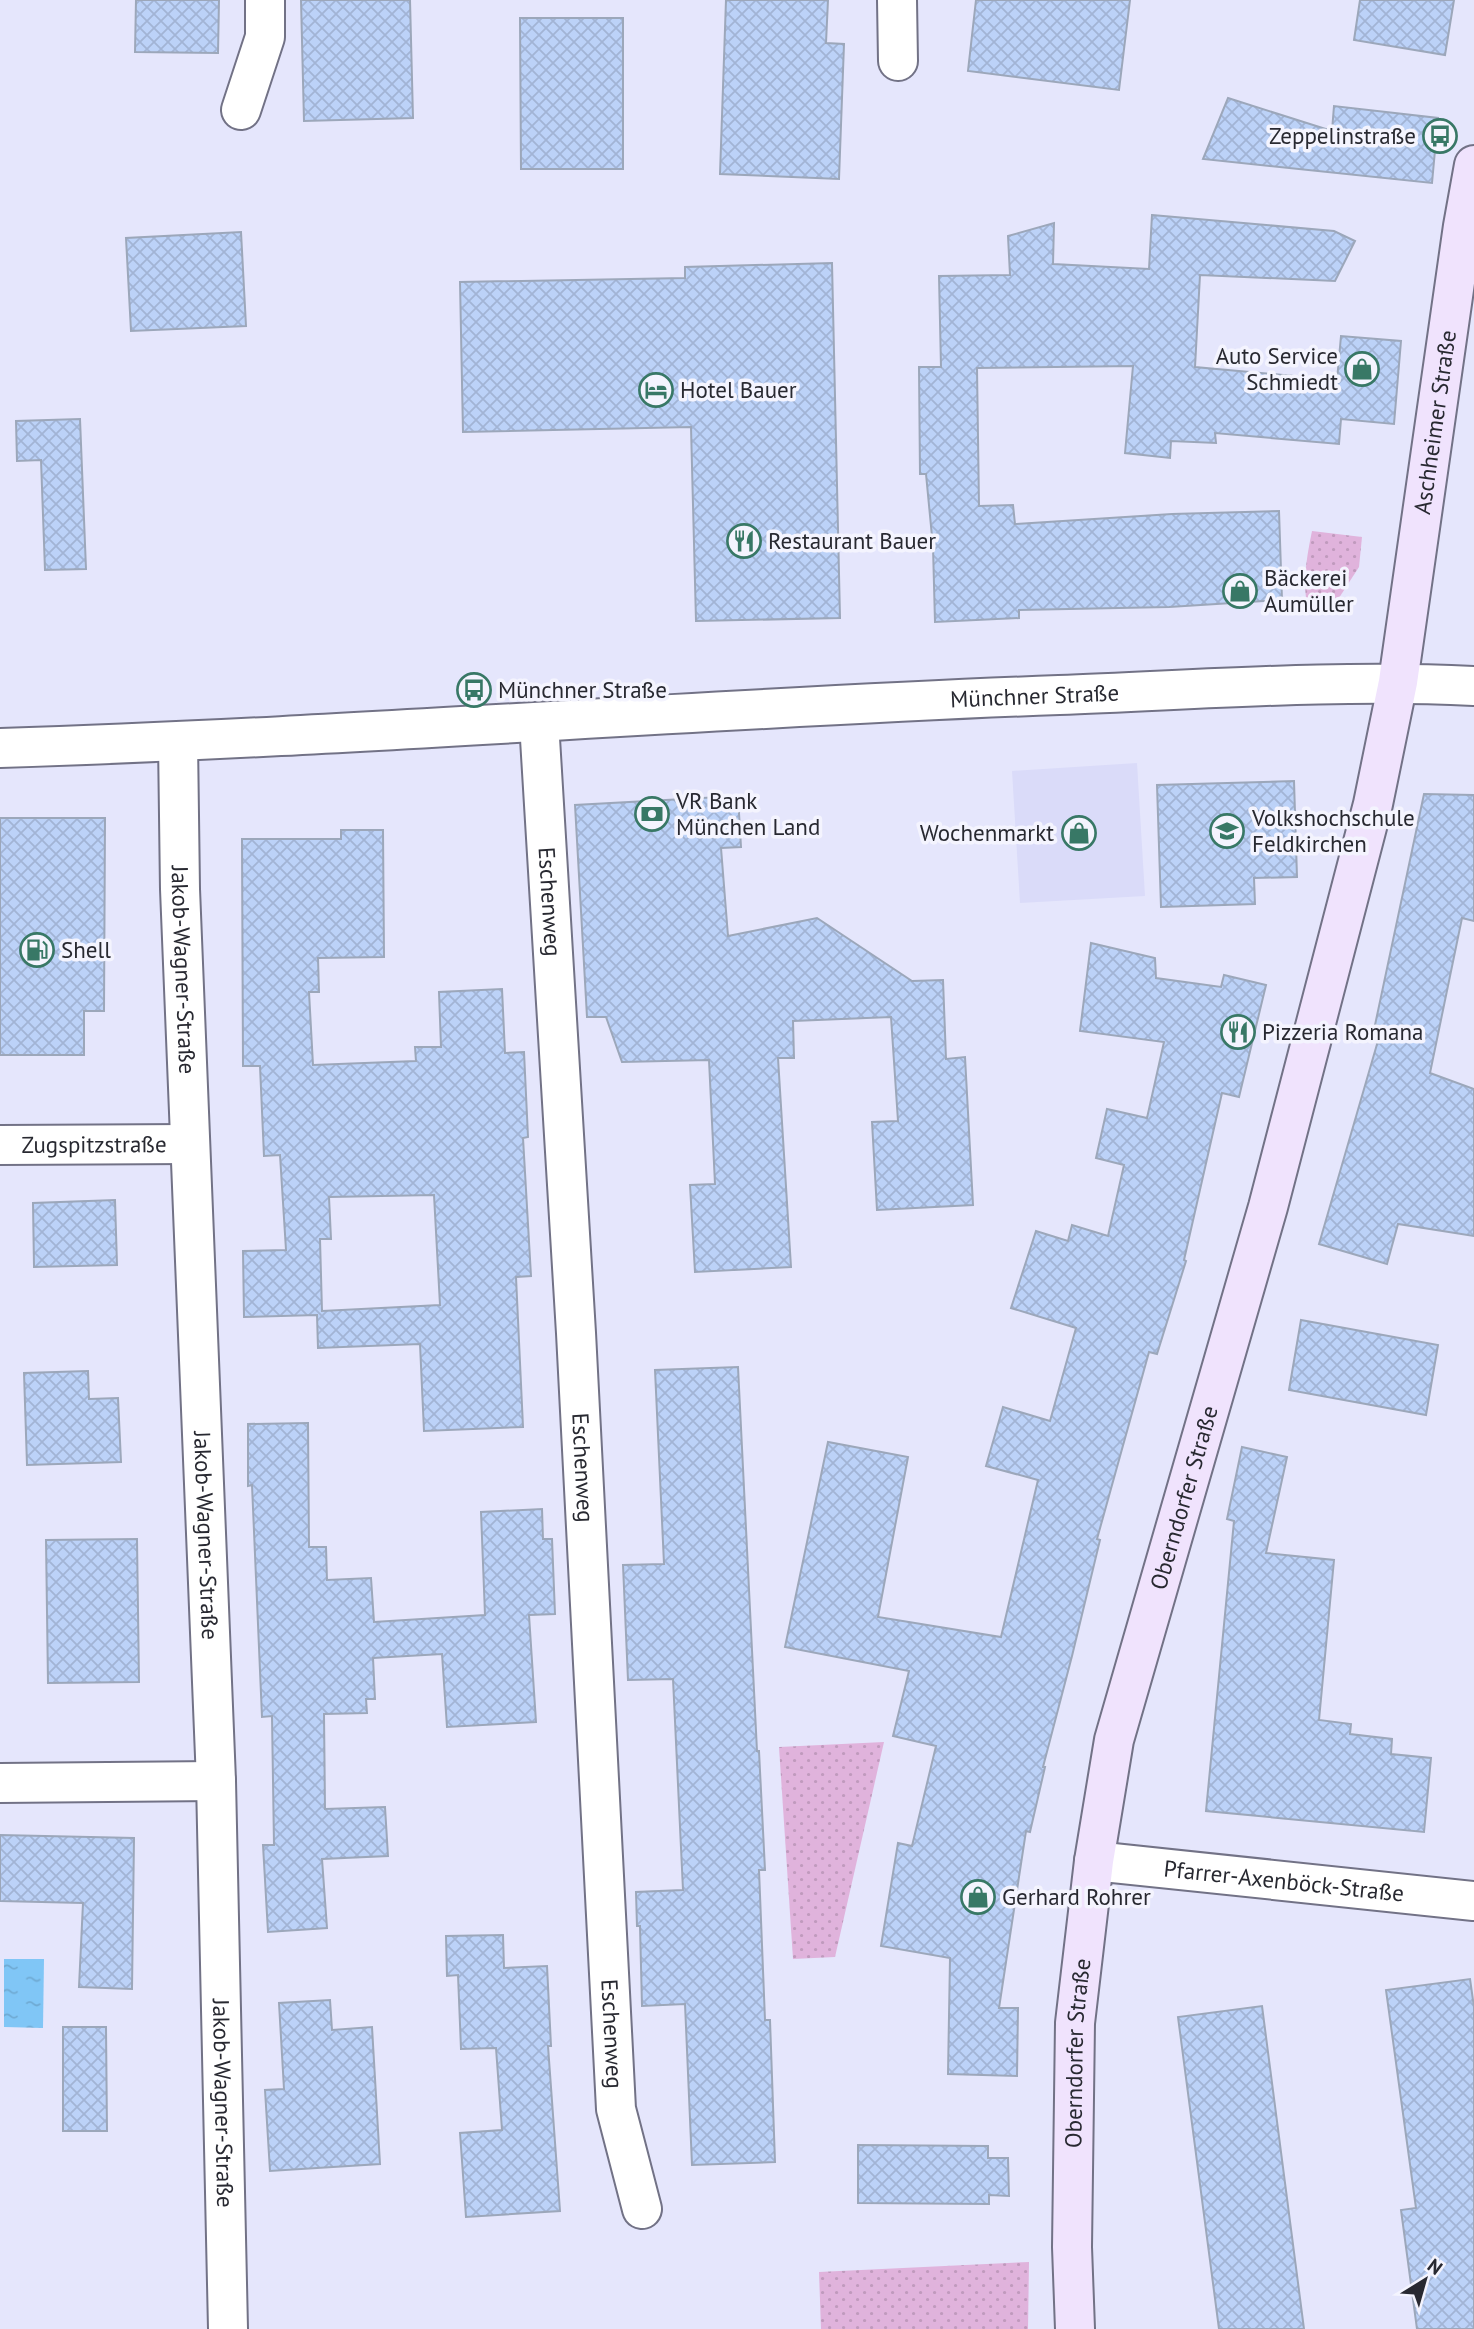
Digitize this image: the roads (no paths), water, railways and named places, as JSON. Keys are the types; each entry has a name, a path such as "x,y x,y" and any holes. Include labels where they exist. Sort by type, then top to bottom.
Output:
{"main road":[{"name":"Aschheimer Straße","path":"1398,682 1474,164"},
{"name":"Oberndorfer Straße","path":"1075,2329 1072,2247 1075,2023 1094,1861 1114,1740 1272,1194 1373,804 1398,682"}],"street":[{"path":"242,110 265,37 265,0"},
{"path":"897,0 898,61"},
{"name":"Münchner Straße","path":"0,748 178,742 958,699 1398,682 1474,686"},
{"name":"Eschenweg","path":"540,722 576,1333 616,2109 642,2209"},
{"name":"Jakob-Wagner-Straße","path":"178,742 180,889 216,1782 228,2329"},
{"name":"Zugspitzstraße","path":"0,1145 190,1144"},
{"path":"0,1783 216,1782"},
{"name":"Pfarrer-Axenböck-Straße","path":"1094,1861 1474,1901"}],"water":[{"path":"4,1959 44,1959 43,2028 4,2027"}],"place":[{"name":"Zeppelinstraße","path":"1440,136"},
{"name":"Auto Service Schmiedt","path":"1362,369"},
{"name":"Hotel Bauer","path":"656,390"},
{"name":"Restaurant Bauer","path":"744,541"},
{"name":"Bäckerei Aumüller","path":"1240,591"},
{"name":"Münchner Straße","path":"474,690"},
{"name":"VR Bank München Land","path":"652,814"},
{"name":"Volkshochschule Feldkirchen","path":"1227,831"},
{"name":"Wochenmarkt","path":"1079,833"},
{"name":"Shell","path":"37,950"},
{"name":"Pizzeria Romana","path":"1238,1032"},
{"name":"Gerhard Rohrer","path":"978,1897"}]}
